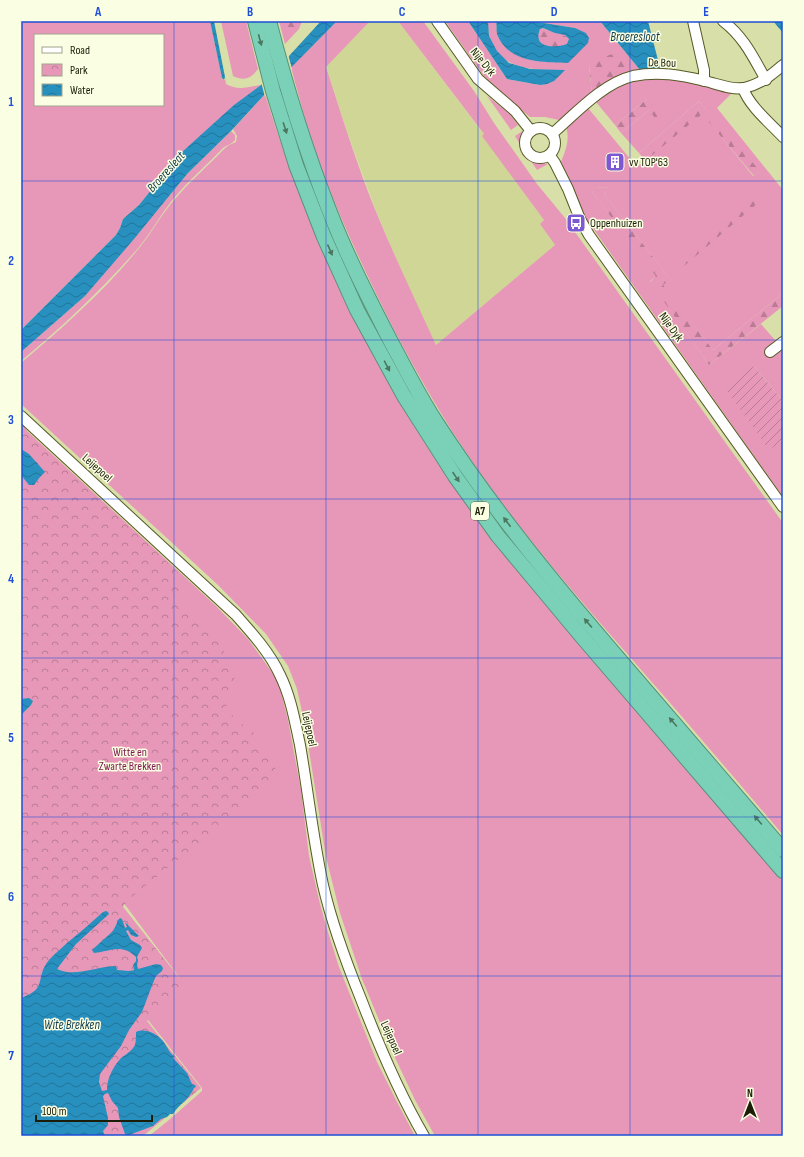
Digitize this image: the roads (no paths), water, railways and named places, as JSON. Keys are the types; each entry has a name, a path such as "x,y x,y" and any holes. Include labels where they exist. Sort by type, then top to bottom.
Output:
{"highway":[{"name":"A7","path":"255,21 273,91 296,164 321,230 357,310 404,396 455,476 498,536 783,871"},
{"name":"A7","path":"269,21 284,79 309,157 331,216 373,308 406,371 436,421 484,492 531,554 589,624 783,850"}],"street":[{"name":"Nije Dyk","path":"436,21 478,79 515,111 531,131"},
{"path":"693,21 704,70 704,81"},
{"path":"723,21 734,30 746,44 766,80"},
{"name":"De Bou","path":"552,134 588,102 609,86 634,76 661,73 683,76 734,88 743,88 766,80 783,65"},
{"path":"743,88 750,102 783,137"},
{"path":"543,128 552,134 556,145 550,156 539,159 528,153 525,140 526,136 531,131 543,128"},
{"name":"Nije Dyk","path":"550,156 568,190 580,220 589,235 783,507"},
{"path":"770,352 783,342"},
{"name":"Leijepoel","path":"21,416 236,615 250,630 273,662 288,696 296,724 306,777 319,865 348,968 375,1035 402,1094 424,1136"}],"water":[{"path":"210,21 214,21 225,77 224,80 222,78"},
{"name":"Broeresleat","path":"321,21 337,21 231,131 188,173 85,296 21,352 21,330 116,235 123,219 139,205 182,152 234,105 261,85"},
{"path":"468,21 488,21 489,36 497,51 509,63 530,69 565,70 554,81 547,84 540,85 507,79"},
{"path":"496,21 531,21 575,28 586,33 589,38 588,43 568,63 527,59 517,56 502,44 497,34","holes":["543,28 565,35 569,39 567,44 546,46 539,40 538,36 540,29"]},
{"name":"Broeresloot","path":"600,21 648,21 660,68 640,70"},
{"path":"773,21 783,21 783,33"},
{"path":"21,449 29,454 45,472 34,485 29,485 21,475"},
{"path":"29,698 33,701 21,715 21,699"},
{"name":"Wite Brekken","path":"106,911 109,914 76,944 57,969 79,972 116,966 117,970 134,970 133,965 136,961 136,957 126,950 116,949 94,953 92,950 113,931 117,921 120,918 122,919 125,928 127,927 125,922 139,936 136,937 131,935 128,930 126,931 131,940 140,945 142,948 137,957 138,969 156,964 161,965 163,968 162,971 156,976 142,1012 129,1030 121,1046 100,1074 99,1082 102,1091 107,1090 109,1077 115,1065 134,1047 136,1032 139,1031 147,1031 163,1041 174,1056 173,1058 187,1073 192,1084 196,1087 173,1114 161,1119 153,1126 126,1136 119,1117 118,1108 108,1093 103,1096 108,1118 108,1125 103,1131 105,1136 21,1136 21,998 30,994 38,986 42,972 51,958"}],"place":[{"name":"vv TOP'63","path":"615,162"},
{"name":"Oppenhuizen","path":"576,223"}],"park label":[{"name":"Witte en Zwarte Brekken","path":"130,759"}]}
